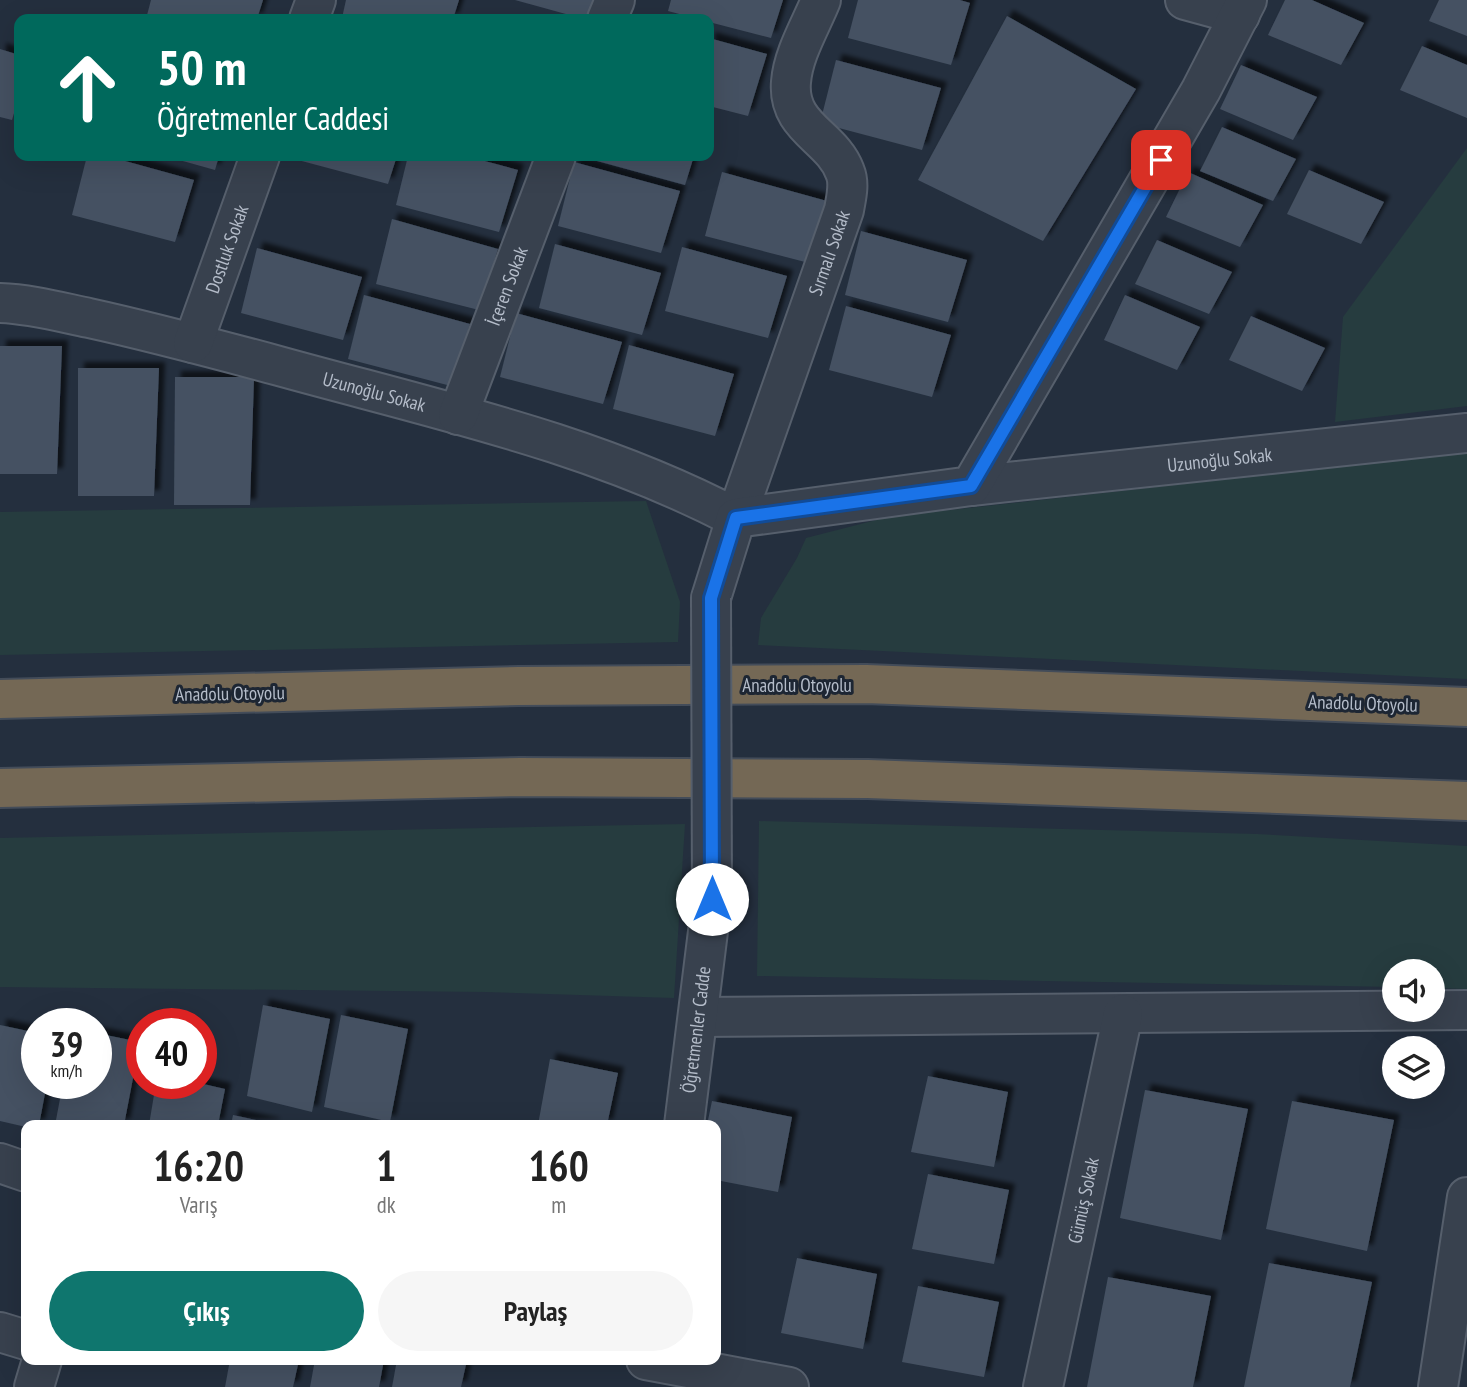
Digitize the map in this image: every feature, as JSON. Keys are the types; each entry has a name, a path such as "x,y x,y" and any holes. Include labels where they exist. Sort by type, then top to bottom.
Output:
{"highway":[{"name":"Anadolu Otoyolu","path":"0,699 519,686 866,684 1467,707"},
{"path":"0,788 520,778 868,779 1467,800"}],"street":[{"name":"Sırmalı Sokak","path":"711,598 736,518 844,210 846,174 839,160 797,116 792,101 791,82 796,62 821,0"},
{"path":"971,486 1201,90 1243,8 1185,0"},
{"name":"Dostluk Sokak","path":"193,343 258,161"},
{"name":"İçeren Sokak","path":"458,415 554,161"},
{"name":"Uzunoğlu Sokak","path":"0,303 45,309 193,343 458,415 600,457 655,478 736,518 971,486 1467,433"},
{"name":"Öğretmenler Cadde","path":"685,1120 712,899 711,598"},
{"path":"698,1017 1467,1010"},
{"name":"Gümüş Sokak","path":"1043,1387 1122,1014"},
{"path":"0,1163 21,1170"},
{"path":"1438,1387 1467,1197"},
{"path":"0,1332 21,1338"},
{"path":"34,1387 41,1365"},
{"path":"636,1387 643,1365"},
{"path":"671,1365 789,1387"}],"green space":[{"path":"1467,148 1467,406 1335,422 1343,317"},
{"path":"1467,452 1467,679 758,645 761,618 806,538 888,517"},
{"path":"646,501 680,602 678,642 0,655 0,512"},
{"path":"759,821 1257,834 1467,846 1467,989 1445,988 1445,959 1382,959 1382,987 757,976"},
{"path":"685,824 674,998 485,992 0,987 0,838"}],"building":[{"path":"151,0 263,0 259,14 147,14"},
{"path":"346,0 459,0 455,14 343,14"},
{"path":"515,0 599,0 595,14 566,14"},
{"path":"671,0 783,0 771,38 714,23 714,14 679,14 668,11"},
{"path":"858,0 960,0 970,3 951,65 848,38"},
{"path":"1285,0 1312,0 1364,23 1341,65 1268,35"},
{"path":"1439,0 1467,0 1467,36 1429,21"},
{"path":"1007,16 1136,89 1043,241 918,180"},
{"path":"714,39 767,54 748,116 714,107"},
{"path":"1422,46 1467,65 1467,118 1400,90"},
{"path":"0,49 14,53 14,113 12,120 0,117"},
{"path":"836,60 941,88 922,150 820,123"},
{"path":"1241,65 1317,97 1293,140 1220,109"},
{"path":"1222,127 1296,159 1273,201 1200,171"},
{"path":"86,161 125,161 194,180 175,242 72,215"},
{"path":"183,161 218,161 215,170"},
{"path":"302,161 395,161 388,184"},
{"path":"407,161 485,161 518,170 499,232 396,205"},
{"path":"597,161 692,161 685,185"},
{"path":"574,162 680,191 661,253 558,226"},
{"path":"1309,170 1384,202 1361,244 1287,214"},
{"path":"722,172 827,201 809,263 705,236"},
{"path":"1188,172 1263,205 1240,247 1166,217"},
{"path":"392,219 498,249 479,310 376,284"},
{"path":"861,231 967,260 948,322 845,295"},
{"path":"1157,240 1232,272 1209,314 1135,284"},
{"path":"555,244 661,273 642,335 539,308"},
{"path":"682,247 787,276 768,338 665,311"},
{"path":"257,248 362,277 343,340 241,313"},
{"path":"364,295 470,324 451,386 348,359"},
{"path":"1125,295 1200,327 1177,370 1104,340"},
{"path":"846,306 951,335 932,397 829,370"},
{"path":"516,313 622,342 603,404 500,377"},
{"path":"1251,316 1325,348 1302,391 1229,360"},
{"path":"629,345 734,374 715,436 613,409"},
{"path":"0,346 62,346 57,474 0,474"},
{"path":"78,368 159,368 154,496 78,496"},
{"path":"175,377 254,377 250,505 174,505"},
{"path":"263,1005 330,1019 312,1112 247,1096"},
{"path":"341,1015 408,1029 390,1120 324,1107"},
{"path":"0,1025 21,1030 21,1099 44,1099 40,1120 21,1120 21,1126 0,1121"},
{"path":"112,1036 126,1039 126,1099 129,1099 125,1120 56,1120 60,1099 112,1099"},
{"path":"550,1059 618,1073 608,1120 539,1120"},
{"path":"928,1076 1008,1092 994,1167 911,1152"},
{"path":"217,1087 225,1089 219,1120 150,1120 153,1099 217,1099"},
{"path":"1145,1090 1248,1109 1221,1240 1120,1218"},
{"path":"712,1101 792,1117 778,1192 721,1181 721,1120 708,1120"},
{"path":"1292,1101 1394,1120 1367,1251 1266,1229"},
{"path":"233,1115 256,1120 232,1120"},
{"path":"928,1174 1009,1190 994,1264 912,1249"},
{"path":"797,1258 877,1274 863,1349 781,1333"},
{"path":"1269,1263 1372,1282 1350,1387 1244,1387"},
{"path":"1108,1277 1211,1296 1193,1387 1087,1387"},
{"path":"918,1286 999,1302 984,1377 902,1362"},
{"path":"229,1365 298,1365 293,1387 225,1387"},
{"path":"314,1365 383,1365 379,1387 310,1387"},
{"path":"396,1365 466,1365 461,1387 392,1387"}],"route":[{"path":"712,899 711,598 736,518 971,486 1161,160"}]}
